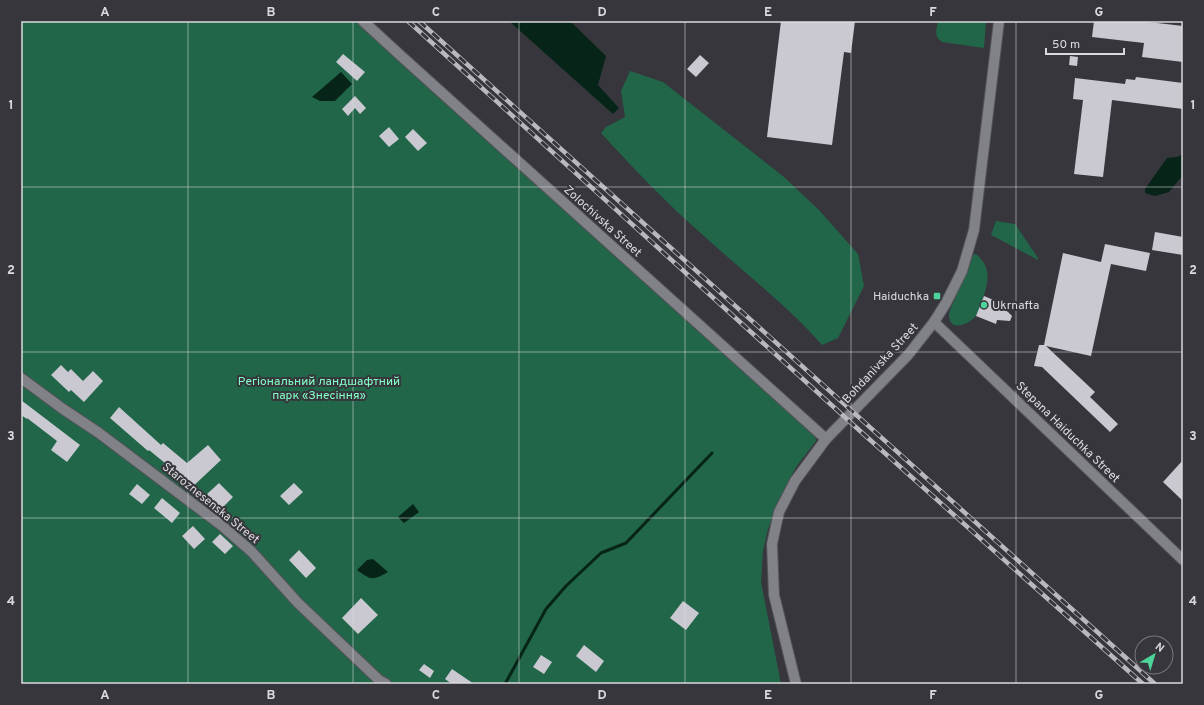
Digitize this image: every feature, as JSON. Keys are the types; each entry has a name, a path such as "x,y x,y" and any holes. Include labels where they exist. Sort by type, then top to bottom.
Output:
{"street":[{"name":"Zolochivska Street","path":"363,21 423,77 826,439"},
{"name":"Bohdanivska Street","path":"796,684 774,595 772,544 780,512 795,481 826,439 908,355 934,322 946,303 962,271 974,230 999,21"},
{"name":"Stepana Haiduchka Street","path":"934,322 1183,560"},
{"name":"Staroznesenska Street","path":"21,378 99,433 221,524 252,552 324,628 379,680 386,684"}],"green space":[{"name":"Регіональний ландшафтний парк «Знесіння»","path":"21,21 358,21 416,77 489,143 814,430 816,441 796,467 784,491 768,529 763,551 761,582 781,684 21,684"},
{"path":"938,21 986,21 984,48 942,42 937,36 936,30"},
{"path":"630,71 663,82 784,177 819,210 858,254 864,286 838,338 822,345 780,302 677,211 638,173 601,133 606,127 625,117 621,91"},
{"path":"996,221 1015,224 1038,260 991,235"},
{"path":"976,254 985,265 987,271 988,277 986,290 975,317 963,325 954,325 949,319 949,313 972,255"}],"shaded area":[{"path":"509,21 570,21 606,56 598,85 619,108 613,114"},
{"path":"341,72 352,84 335,101 320,101 312,97"},
{"path":"1183,154 1183,175 1169,192 1155,196 1145,193 1145,189 1167,158 1177,157"},
{"path":"413,504 419,512 404,523 398,517"},
{"path":"373,559 388,572 372,578 357,570 367,560"}],"building":[{"path":"781,21 855,21 851,53 844,52 832,145 767,137"},
{"path":"1094,21 1140,21 1183,26 1183,62 1142,57 1144,43 1092,37"},
{"path":"343,54 365,72 357,81 336,62"},
{"path":"700,55 709,63 696,77 687,69"},
{"path":"1070,56 1078,57 1077,66 1069,65"},
{"path":"1136,77 1183,83 1183,109 1112,100 1103,177 1074,174 1083,100 1073,99 1075,78 1125,84 1126,79 1135,80"},
{"path":"355,96 366,108 360,114 355,108 348,116 342,109"},
{"path":"389,127 399,139 389,147 379,136"},
{"path":"413,129 427,143 418,151 405,137"},
{"path":"1155,232 1183,237 1183,255 1152,250"},
{"path":"1105,244 1150,253 1146,271 1111,264 1091,356 1046,346 1095,392 1090,397 1118,424 1110,432 1042,367 1034,366 1039,345 1044,345 1063,253 1101,262"},
{"path":"984,296 1003,304 1002,308 1012,316 1010,321 997,320 996,324 976,316"},
{"path":"61,365 68,372 71,369 83,381 93,371 103,381 84,402 71,390 69,392 51,375"},
{"path":"21,400 80,445 67,462 51,450 57,441 21,415"},
{"path":"119,407 161,445 163,443 187,463 208,445 221,460 188,491 178,480 182,477 149,450 148,451 110,418"},
{"path":"1183,460 1183,501 1163,482"},
{"path":"219,483 233,497 221,509 207,494"},
{"path":"294,483 303,492 289,505 280,496"},
{"path":"137,484 150,495 142,504 129,494"},
{"path":"162,498 180,513 172,523 154,508"},
{"path":"193,526 205,539 194,549 182,536"},
{"path":"220,534 233,546 225,554 212,542"},
{"path":"299,550 316,568 306,578 289,560"},
{"path":"361,598 378,615 358,634 342,618"},
{"path":"683,601 699,613 686,630 670,618"},
{"path":"584,645 604,661 596,672 576,656"},
{"path":"541,655 552,662 544,674 533,667"},
{"path":"424,664 434,671 430,678 419,670"},
{"path":"452,669 474,684 452,684 445,679"}],"waterway":[{"path":"505,684 546,609 566,586 601,553 626,543 712,453"}],"railway":[{"path":"408,21 859,430 1143,684"},
{"path":"419,21 1155,684"}],"place":[{"name":"Haiduchka","path":"937,296"},
{"name":"Ukrnafta","path":"984,305"}]}
